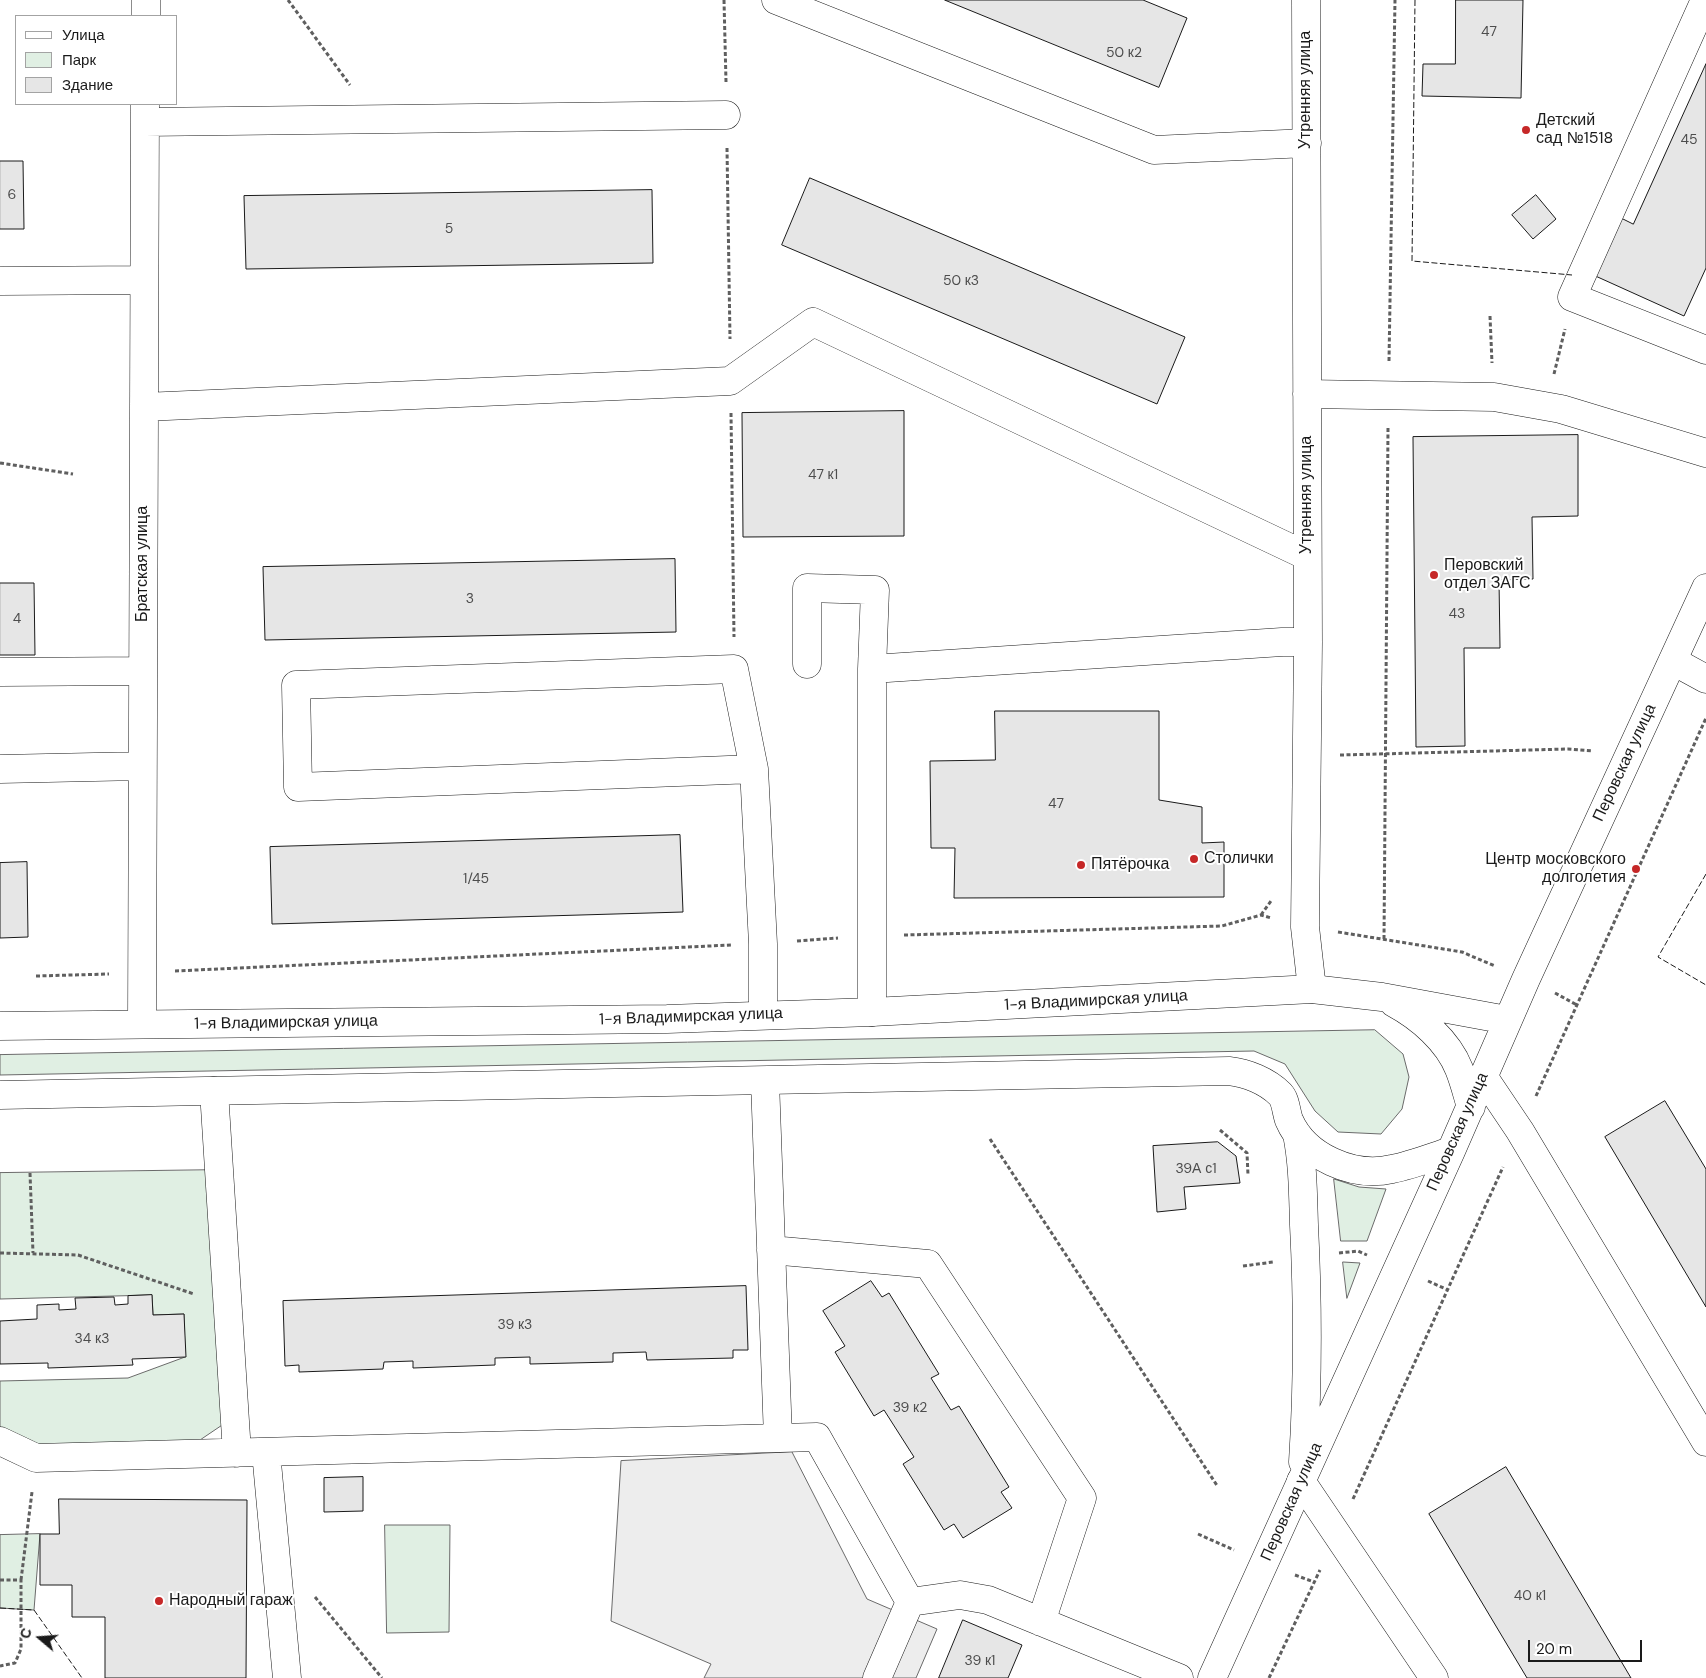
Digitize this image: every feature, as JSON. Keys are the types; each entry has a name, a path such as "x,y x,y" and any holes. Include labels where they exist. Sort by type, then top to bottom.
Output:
{"main road":[{"path":"146,0 146,15"},
{"path":"776,0 1154,150 1307,143"},
{"name":"Утренняя улица","path":"1306,0 1308,642 1305,927 1312,989"},
{"path":"1705,0 1572,297 1706,350"},
{"path":"145,113 376,120 726,116"},
{"name":"Братская улица","path":"142,1024 140,973 145,113"},
{"path":"0,281 144,280"},
{"path":"144,408 730,381 812,322 1307,556"},
{"path":"1307,394 1494,397 1561,409 1706,453"},
{"path":"807,664 807,588 875,590 872,669 872,1012"},
{"name":"Перовская улица","path":"1212,1678 1471,1107 1526,978 1706,588"},
{"path":"872,669 1308,642"},
{"path":"1672,661 1706,679"},
{"path":"754,769 298,787 296,684 734,669 754,769 763,944 763,1014"},
{"path":"0,672 142,671"},
{"path":"0,769 141,766"},
{"name":"1-я Владимирская улица","path":"0,1026 667,1019 763,1014 872,1012 1312,989 1382,997 1507,1020"},
{"name":"1-я Владимирская улица","path":"1382,997 1403,1008 1422,1023 1450,1052 1460,1069 1471,1107"},
{"path":"0,1095 1229,1071 1252,1077 1270,1086 1282,1096 1289,1119 1297,1134 1300,1149 1307,1363 1301,1481 1434,1678"},
{"path":"1483,1076 1520,1130 1706,1442"},
{"path":"765,1081 778,1438"},
{"path":"214,1091 237,1453"},
{"path":"1297,1134 1320,1157 1352,1168 1370,1170 1391,1170 1451,1151"},
{"path":"771,1250 928,1264 1082,1498 1041,1622"},
{"path":"0,1441 36,1458 817,1437 910,1602"},
{"path":"266,1452 287,1678"},
{"path":"910,1602 960,1595 988,1600 1179,1678"},
{"path":"878,1678 910,1602"}],"path":[{"path":"288,0 376,120"},
{"path":"724,0 734,669"},
{"path":"1384,940 1384,754 1395,0"},
{"path":"1547,407 1572,297"},
{"path":"0,463 73,474"},
{"path":"1269,1678 1448,1290 1706,718"},
{"path":"1307,756 1568,749 1629,755"},
{"path":"36,976 140,973 763,944 873,936 1222,926 1261,915 1305,927 1462,952 1526,978 1577,1004"},
{"path":"1220,1130 1247,1153 1248,1175"},
{"path":"990,1138 1218,1487"},
{"path":"30,1173 33,1253"},
{"path":"1243,1266 1358,1251 1448,1290"},
{"path":"0,1252 78,1255 199,1296"},
{"path":"0,1666 15,1663 21,1649 21,1580 36,1458"},
{"path":"0,1580 21,1580"},
{"path":"312,1594 382,1678"}],"green space":[{"path":"1375,1030 1403,1054 1409,1077 1402,1109 1381,1134 1338,1132 1315,1111 1285,1064 1254,1051 0,1075 0,1055"},
{"path":"219,1170 234,1417 200,1440 36,1458 0,1441 0,1381 128,1378 185,1357 184,1314 153,1315 152,1295 0,1299 0,1173"},
{"path":"1334,1179 1359,1187 1386,1189 1367,1241 1341,1241"},
{"path":"1343,1262 1360,1263 1347,1298"},
{"path":"385,1525 450,1525 449,1632 387,1633"},
{"path":"40,1534 34,1610 0,1608 0,1535"}],"shaded area":[{"path":"792,1452 867,1599 937,1629 916,1678 704,1678 711,1664 611,1621 621,1461"}],"building":[{"path":"945,0 1143,0 1187,18 1159,87"},
{"path":"1456,0 1523,0 1521,98 1422,96 1423,64 1455,64"},
{"path":"1706,64 1706,268 1684,316 1591,274 1617,216 1633,224"},
{"path":"0,161 23,161 24,229 0,229"},
{"path":"810,178 1185,337 1157,404 782,245"},
{"path":"652,190 653,263 246,269 244,196"},
{"path":"1536,195 1556,219 1533,239 1512,215"},
{"path":"904,411 904,536 743,537 742,413"},
{"path":"1578,435 1578,516 1532,517 1533,579 1499,580 1500,648 1464,648 1465,746 1416,747 1413,437"},
{"path":"675,559 676,632 265,640 263,567"},
{"path":"0,583 34,583 35,655 0,655"},
{"path":"995,711 1159,711 1159,800 1202,807 1202,843 1224,842 1224,897 954,898 955,848 931,848 930,761 995,760"},
{"path":"680,835 683,912 272,924 270,847"},
{"path":"27,862 28,937 0,938 0,863"},
{"path":"1665,1101 1706,1169 1706,1307 1605,1137"},
{"path":"1218,1142 1236,1156 1240,1183 1184,1187 1186,1209 1157,1212 1153,1146"},
{"path":"871,1281 882,1297 889,1293 939,1374 931,1378 951,1410 959,1406 1009,1487 1001,1492 1012,1508 963,1538 954,1524 944,1530 903,1464 914,1457 884,1410 874,1416 835,1352 845,1346 823,1311"},
{"path":"746,1286 748,1350 733,1350 733,1358 647,1360 646,1352 613,1353 613,1362 530,1364 530,1357 495,1358 495,1365 413,1368 413,1361 384,1362 383,1369 299,1372 299,1365 285,1366 283,1301"},
{"path":"152,1295 153,1315 184,1314 186,1357 132,1359 133,1365 48,1368 48,1363 0,1364 0,1321 37,1319 37,1305 59,1304 59,1310 76,1309 75,1298 114,1297 115,1305 128,1304 128,1296"},
{"path":"1506,1467 1631,1678 1527,1678 1429,1514"},
{"path":"363,1477 363,1511 324,1512 324,1478"},
{"name":"Народный гараж","path":"59,1499 247,1500 246,1678 105,1678 105,1617 72,1617 72,1585 40,1585 40,1534 59,1534"},
{"path":"963,1620 1022,1645 1008,1678 939,1678"}],"fence":[{"path":"1415,0 1412,261 1572,275"},
{"path":"1706,874 1658,957 1706,985"},
{"path":"0,1608 34,1610 82,1678"}],"place":[{"name":"Детский сад №1518","path":"1526,130"},
{"name":"Перовский отдел ЗАГС","path":"1434,575"},
{"name":"Столички","path":"1194,859"},
{"name":"Пятёрочка","path":"1081,865"},
{"name":"Центр московского долголетия","path":"1636,869"},
{"name":"Народный гараж","path":"159,1601"}]}
